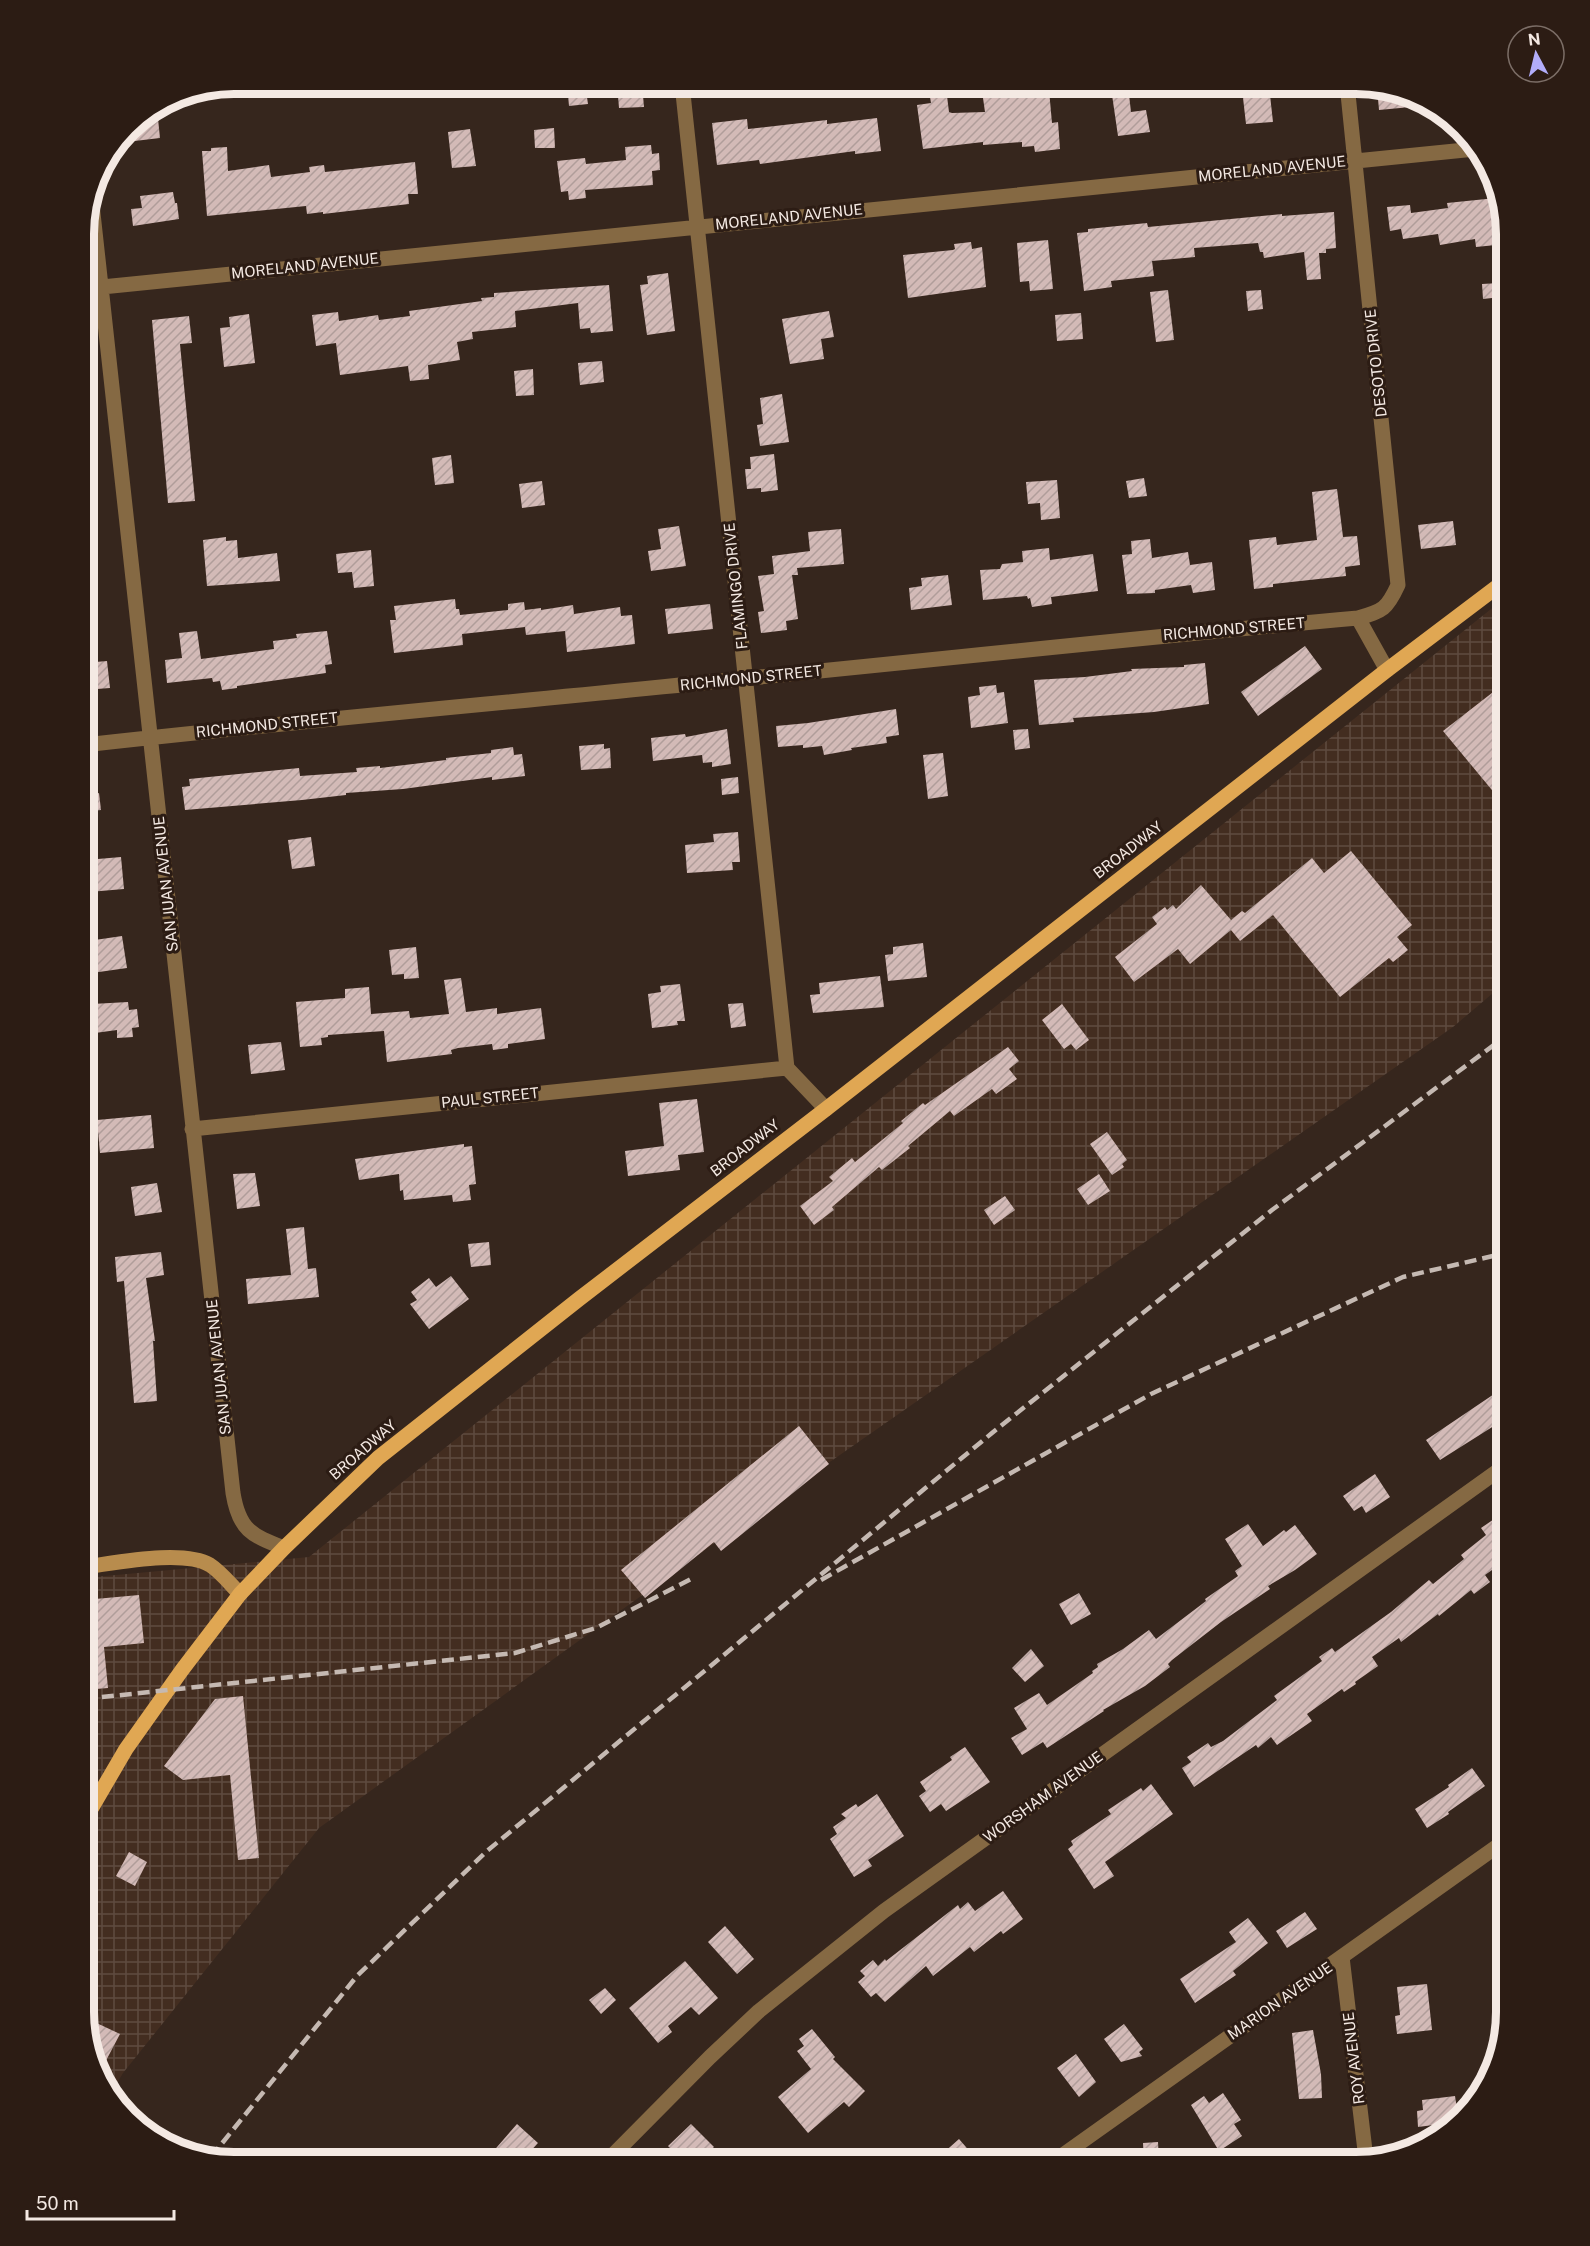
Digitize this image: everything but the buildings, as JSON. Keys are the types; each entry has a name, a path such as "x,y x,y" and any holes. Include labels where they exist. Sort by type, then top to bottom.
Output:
{"main road":[{"name":"BROADWAY","path":"94,1804 126,1749 240,1594 284,1548 378,1458 579,1299 1496,588"}],"street":[{"name":"FLAMINGO DRIVE","path":"683,95 787,1068"},
{"name":"DESOTO DRIVE","path":"1348,95 1398,585 1388,606 1378,613 1358,618"},
{"name":"MORELAND AVENUE","path":"102,287 1467,150"},
{"name":"SAN JUAN AVENUE","path":"95,247 102,287 192,1129 236,1512 242,1523 261,1539 284,1548"},
{"path":"1358,618 1387,670"},
{"name":"RICHMOND STREET","path":"95,744 387,712 747,679 1358,618"},
{"path":"787,1068 826,1108"},
{"name":"PAUL STREET","path":"192,1129 787,1068"},
{"name":"WORSHAM AVENUE","path":"616,2151 710,2056 759,2011 884,1911 1496,1472"},
{"path":"94,1566 192,1557 210,1565 240,1594"},
{"name":"MARION AVENUE","path":"1067,2152 1496,1847"},
{"name":"ROY AVENUE","path":"1342,1957 1365,2151"}],"shaded area":[{"path":"1496,605 1496,990 1453,1027 741,1524 319,1828 123,2073 116,2085 99,2048 94,2011 94,1577 309,1557"}],"railway":[{"path":"217,2150 357,1976 487,1851 992,1433 1272,1210 1496,1043"},
{"path":"821,1580 1151,1394 1403,1277 1496,1255"},
{"path":"94,1698 515,1653 596,1628 691,1579"}]}
